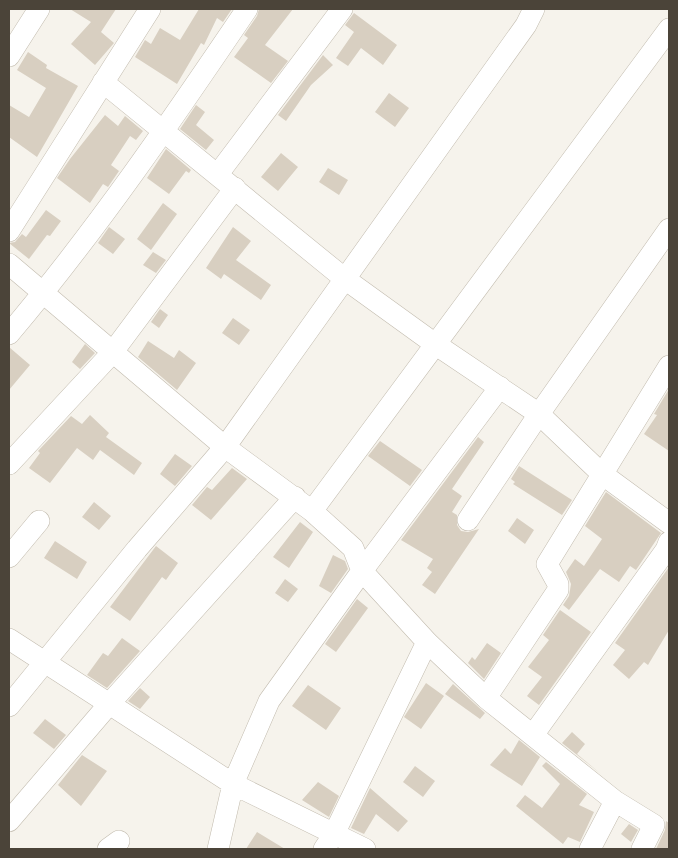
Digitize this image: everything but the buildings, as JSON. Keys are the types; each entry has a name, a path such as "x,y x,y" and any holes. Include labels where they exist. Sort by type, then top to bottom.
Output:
{"street":[{"path":"9,56 39,9"},
{"path":"9,231 150,9"},
{"path":"9,334 43,293 164,132 247,9"},
{"path":"218,174 342,9"},
{"path":"9,706 137,549 225,446 526,25 534,9"},
{"path":"312,511 669,29"},
{"path":"102,82 218,174 345,279 435,344 539,414 602,474 669,523"},
{"path":"9,464 112,353 235,188"},
{"path":"468,520 539,414 669,229"},
{"path":"9,264 112,353 225,446 312,511 353,548 362,571 427,642 486,698 616,801 654,825 642,849"},
{"path":"486,698 558,590 558,584 547,564 669,366"},
{"path":"218,849 233,784 269,701 362,571 500,387"},
{"path":"9,821 110,703 295,498"},
{"path":"9,557 39,521"},
{"path":"533,735 666,550 669,542"},
{"path":"9,639 233,784 329,842 365,849"},
{"path":"329,842 427,642"},
{"path":"590,849 616,801"}]}
